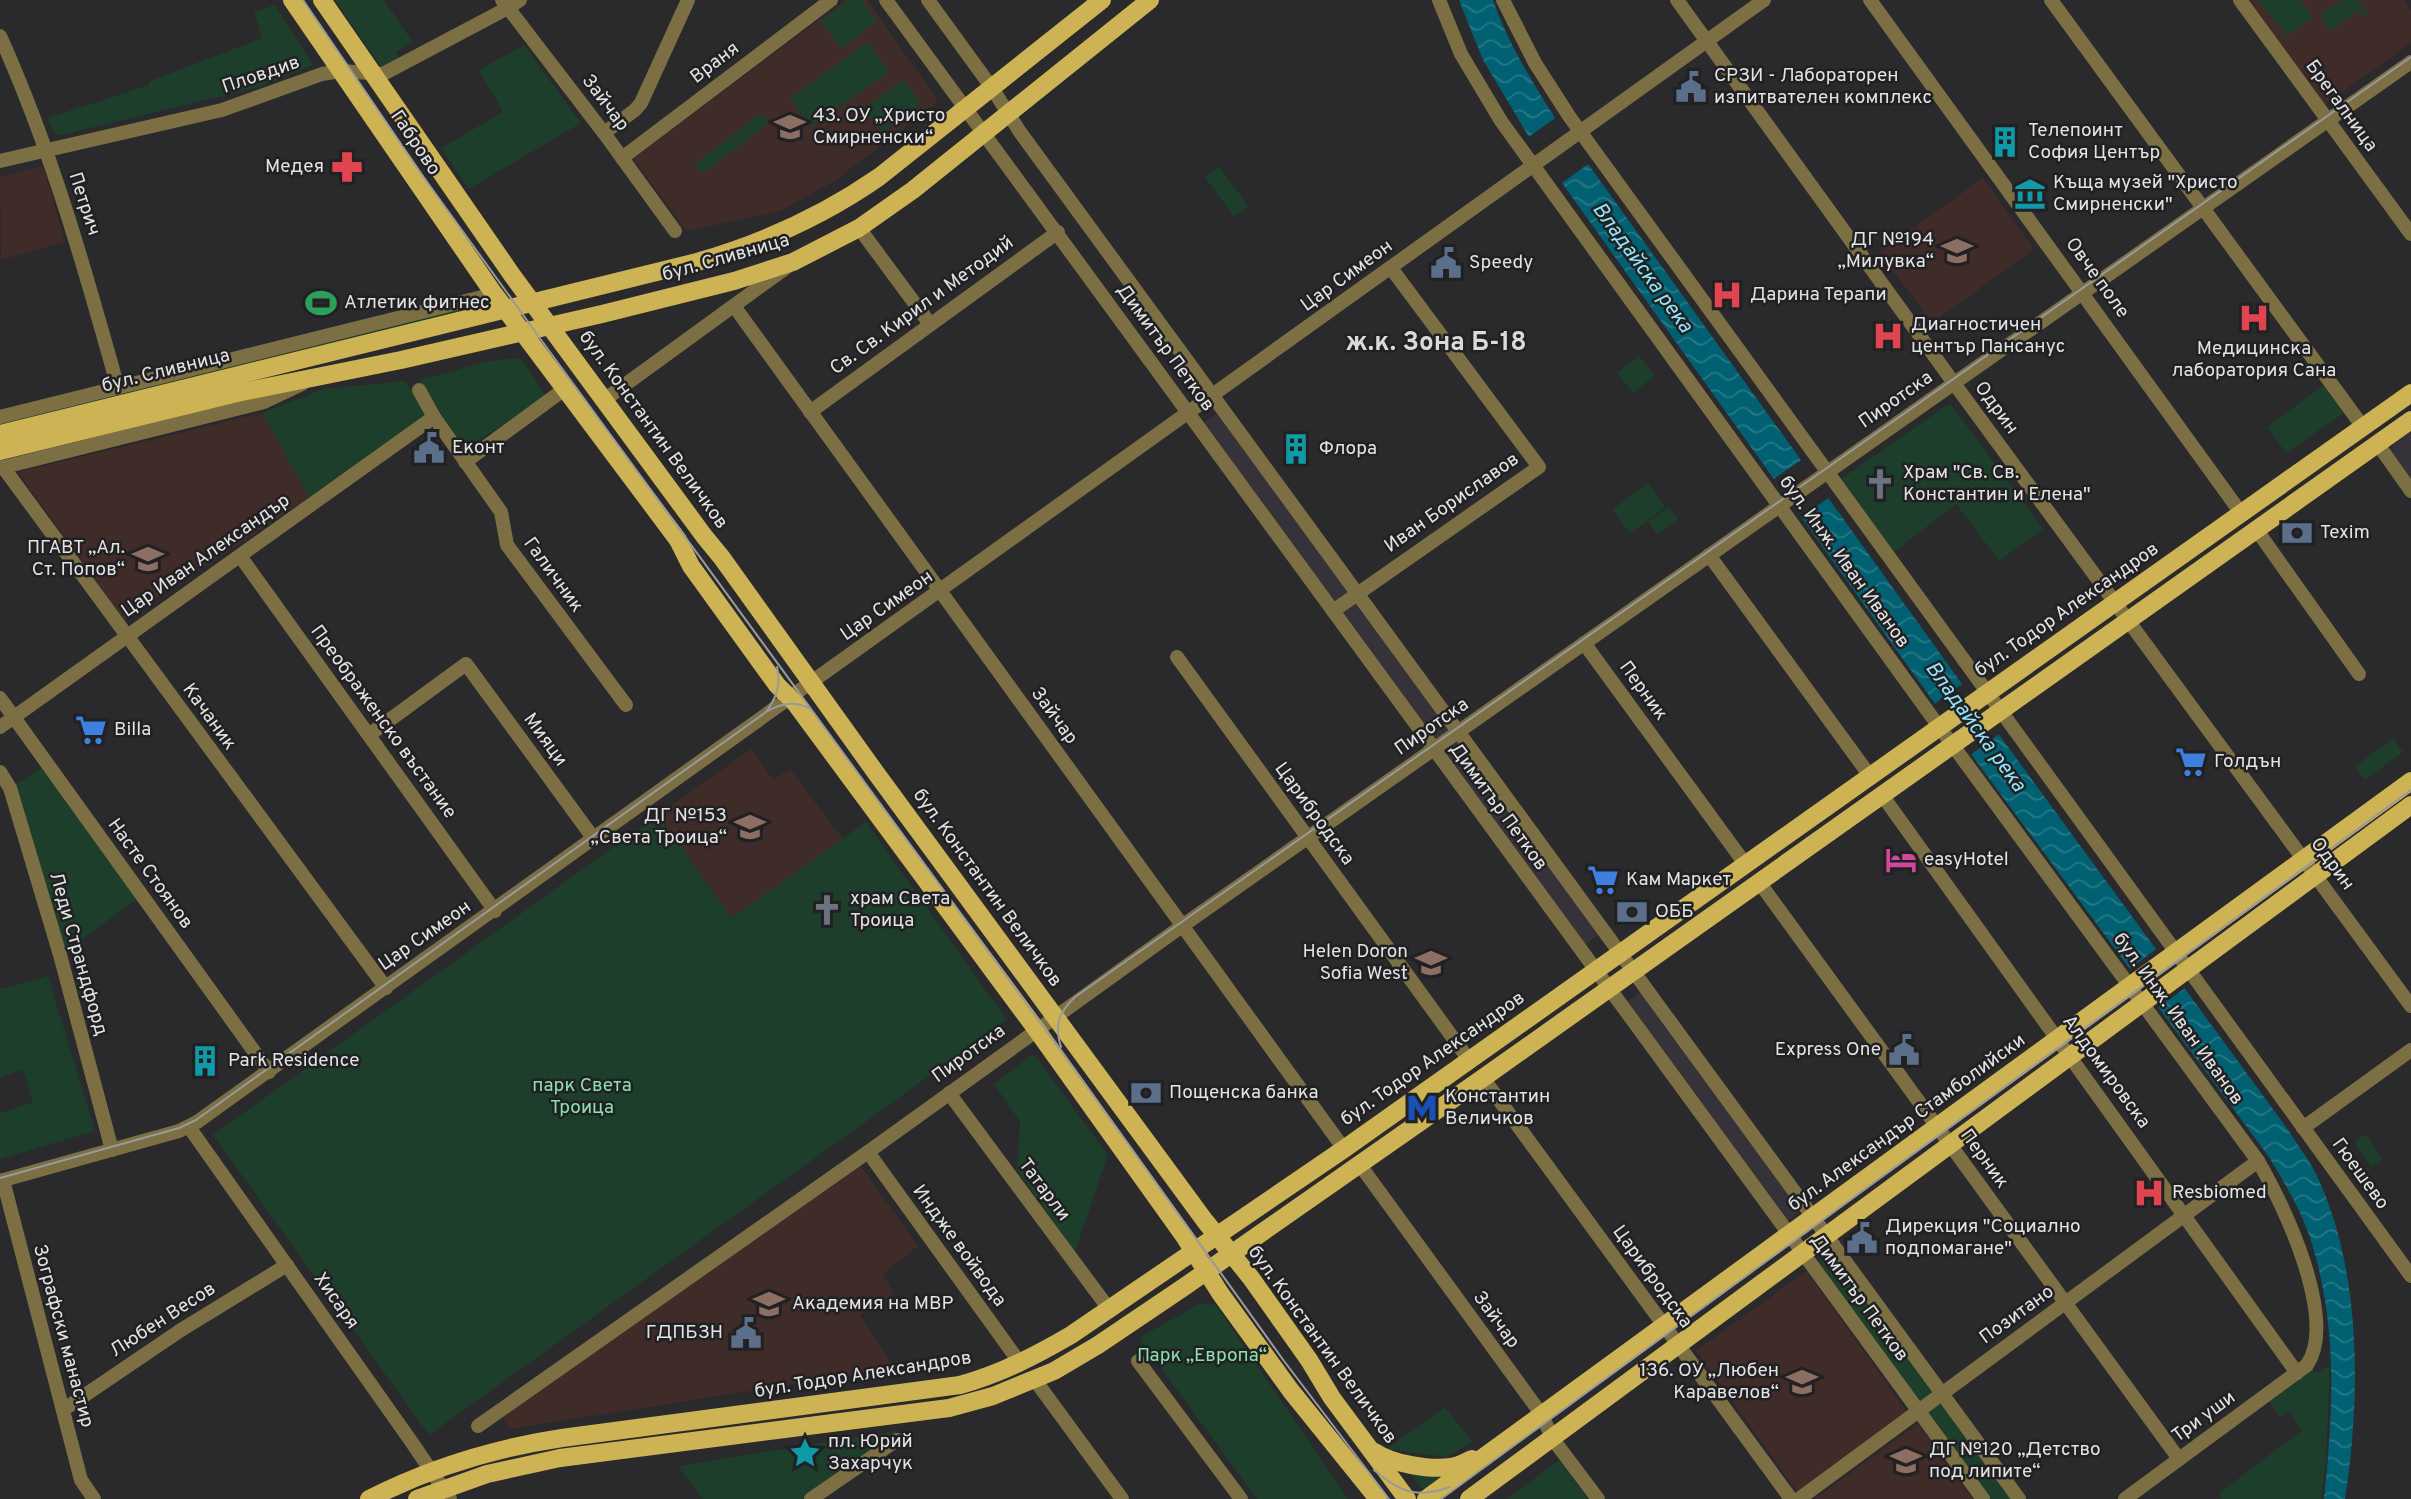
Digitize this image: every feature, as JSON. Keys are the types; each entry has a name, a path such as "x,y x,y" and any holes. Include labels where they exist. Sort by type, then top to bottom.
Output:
{"main road":[{"name":"Габрово","path":"292,0 505,309"},
{"name":"Габрово","path":"322,0 532,302"},
{"name":"бул. Сливница","path":"0,434 709,259 790,229 841,203 868,184 1102,0"},
{"name":"бул. Сливница","path":"1,462 237,393 550,326 734,281 793,262 859,228 913,190 1150,0"},
{"name":"бул. Константин Величков","path":"532,302 799,662 811,683 1054,1016 1288,1329 1332,1398 1407,1499"},
{"path":"505,309 678,540 691,566 777,685 791,698 1036,1030 1291,1391 1378,1499"},
{"name":"бул. Тодор Александров","path":"369,1499 431,1471 479,1455 536,1442 960,1385 1020,1363 1071,1335 1344,1149 2411,393"},
{"path":"417,1499 446,1494 509,1468 560,1458 949,1408 993,1396 1035,1380 1098,1345 1360,1166 2411,419"},
{"name":"бул. Александър Стамболийски","path":"1426,1499 2411,781"},
{"path":"1469,1499 2411,805"},
{"path":"1370,1448 1380,1456 1396,1461 1439,1468 1454,1467 1494,1450"}],"street":[{"path":"604,133 641,103 688,0"},
{"name":"Враня","path":"622,158 831,0"},
{"name":"Димитър Петков","path":"887,0 1983,1499"},
{"name":"Димитър Петков","path":"928,0 1212,397 2019,1499"},
{"name":"бул. Инж. Иван Иванов","path":"1439,0 1461,54 1501,121 1536,164 2258,1161 2293,1231 2311,1287 2316,1344 2314,1355 2302,1369"},
{"name":"бул. Инж. Иван Иванов","path":"1503,0 1535,63 1578,134 2173,954 2303,1128"},
{"name":"Одрин","path":"1677,0 2411,1006"},
{"name":"Цар Симеон","path":"1,1180 188,1127 495,911 1764,0"},
{"name":"Овче поле","path":"1870,0 2241,513"},
{"path":"2051,0 2363,427"},
{"name":"Брегалница","path":"2240,0 2411,234"},
{"name":"Пловдив","path":"0,161 222,110 322,74 341,71 372,75 388,72 510,3"},
{"name":"Зайчар","path":"510,3 675,230"},
{"name":"Петрич","path":"0,36 20,79 46,150 76,240 118,388"},
{"name":"Пиротска","path":"478,1426 867,1152 1054,1016 2411,62"},
{"path":"859,228 930,324"},
{"name":"Св. Св. Кирил и Методий","path":"810,411 1058,232"},
{"path":"604,400 793,262"},
{"name":"Иван Бориславов","path":"1357,593 1539,467 1391,268"},
{"name":"бул. Сливница","path":"0,417 494,293"},
{"path":"474,298 505,309"},
{"name":"Зайчар","path":"734,306 1344,1149"},
{"path":"465,462 566,388"},
{"name":"Галичник","path":"419,390 434,417 501,512 507,545 626,705"},
{"name":"Цар Иван Александър","path":"0,727 434,417"},
{"path":"2377,443 2411,491"},
{"name":"Качаник","path":"1,462 126,637 386,988"},
{"path":"2256,529 2359,674"},
{"path":"1709,555 1870,776"},
{"name":"Преображенско въстание","path":"240,556 495,911"},
{"path":"1333,611 1357,593"},
{"name":"Перник","path":"1584,643 1746,864"},
{"name":"Царибродска","path":"1177,657 1469,1060"},
{"name":"Мияци","path":"369,735 467,664 594,839"},
{"name":"Насте Стоянов","path":"0,698 269,1072"},
{"name":"Леди Страндфорд","path":"0,772 10,788 60,955 112,1150"},
{"name":"Алдомировска","path":"1882,795 2185,1216 2302,1369"},
{"name":"Перник","path":"1759,882 2179,1459"},
{"path":"2303,1128 2411,1050"},
{"name":"Царибродска","path":"1483,1078 1791,1499"},
{"name":"Татарли","path":"949,1093 1109,1309"},
{"name":"Хисаря","path":"188,1127 446,1494"},
{"name":"Гюешево","path":"2303,1128 2411,1276"},
{"name":"Индже войвода","path":"867,1152 1020,1363"},
{"name":"Позитано","path":"1799,1499 2258,1161"},
{"name":"Зайчар","path":"1360,1166 1542,1415 1552,1438 1598,1499"},
{"name":"Зографски манастир","path":"1,1180 81,1480 94,1499"},
{"name":"Любен Весов","path":"63,1410 181,1330 287,1265"},
{"path":"1138,1361 1241,1499"},
{"name":"Три уши","path":"2125,1499 2302,1369"},
{"path":"1035,1380 1122,1499"},
{"path":"811,1499 897,1440"}],"shaded area":[{"name":"43. ОУ „Христо Смирненски“","path":"846,0 867,0 937,99 935,105 833,182 780,211 687,231 633,159"},
{"path":"2248,0 2404,0 2411,10 2411,43 2324,105"},
{"path":"43,166 65,242 1,260 0,177"},
{"name":"ДГ №194 „Милувка“","path":"1983,178 2034,249 1932,323 1880,252"},
{"path":"1220,411 1602,932 1582,947 1200,425"},
{"name":"ПГАВТ „Ал. Ст. Попов“","path":"263,413 309,497 124,620 18,472"},
{"path":"2411,431 2411,483 2389,453 2394,443"},
{"name":"ДГ №153 „Света Троица“","path":"751,749 773,780 790,769 843,839 732,918 658,815"},
{"path":"1645,989 1806,1207 1782,1225 1621,1006"},
{"name":"Академия на МВР","path":"861,1166 918,1246 883,1274 894,1294 860,1315 894,1368 510,1429 501,1416"},
{"name":"136. ОУ „Любен Каравелов“","path":"1806,1271 1907,1412 1799,1494 1696,1351"},
{"name":"ДГ №120 „Детство под липите“","path":"1918,1424 1973,1499 1815,1499"}],"green space":[{"path":"335,0 384,0 412,41 396,52 401,60 383,70"},
{"path":"849,0 862,0 877,21 841,49 821,21"},
{"path":"2258,0 2300,0 2312,17 2287,36"},
{"path":"2342,0 2358,0 2368,14 2363,17 2358,11 2330,31 2320,16"},
{"path":"275,5 313,65 259,87 57,136 47,118 149,85 150,81 262,38 254,12"},
{"path":"868,42 889,72 811,127 790,98"},
{"path":"524,45 581,123 469,189 441,148 503,112 479,70"},
{"path":"903,80 921,103 882,132 865,108"},
{"path":"761,113 769,123 703,173 695,164"},
{"path":"1219,166 1248,206 1234,217 1205,177"},
{"path":"462,307 463,311 0,430 0,424"},
{"path":"1639,356 1655,376 1633,393 1617,373"},
{"path":"518,358 524,362 547,397 464,449 419,380 489,361"},
{"path":"405,381 427,414 309,497 263,413 323,389"},
{"path":"2324,385 2344,413 2286,453 2267,427"},
{"path":"1950,403 2043,529 1999,561 1956,504 1894,552 1841,479"},
{"path":"1648,483 1665,507 1630,534 1612,510"},
{"path":"1669,507 1678,520 1657,534 1648,521"},
{"path":"2393,738 2403,752 2365,780 2355,767"},
{"path":"48,764 141,896 60,955 10,788"},
{"name":"парк Света Троица","path":"658,815 732,918 866,822 1007,1020 429,1435 213,1135"},
{"path":"48,976 95,1131 0,1159 0,1113 33,1102 23,1070 0,1077 0,989"},
{"path":"1032,1055 1108,1155 1075,1252 1017,1170 1020,1122 994,1084"},
{"path":"2366,1134 2383,1159 2371,1167 2354,1142"},
{"path":"1837,1249 2019,1499 1983,1499 1812,1267"},
{"name":"Парк „Европа“","path":"1201,1303 1216,1305 1348,1499 1257,1499 1139,1338"},
{"path":"2330,1365 2326,1463 2321,1499 2221,1499 2218,1494 2302,1430 2289,1411 2280,1417 2269,1401 2313,1369 2314,1374"},
{"path":"1445,1407 1472,1442 1447,1457 1387,1449"},
{"path":"895,1431 897,1437 802,1499 703,1499 678,1466"},
{"path":"1559,1460 1588,1499 1507,1499"},
{"path":"1407,1470 1446,1474 1428,1489 1422,1488"}],"water":[{"name":"Владайска река","path":"1459,0 1493,0 1513,46 1555,118 1962,684 2289,1131 2312,1167 2330,1209 2342,1249 2354,1333 2354,1418 2345,1499 2324,1499 2330,1434 2331,1371 2330,1339 2320,1276 2304,1221 2275,1167 1971,754 1529,137 1483,60"}],"pier":[{"path":"1558,116 1591,162 1559,185 1526,139"},
{"path":"1804,458 1831,496 1798,519 1771,481"},
{"path":"1965,682 2002,732 1969,756 1933,705"},
{"path":"2159,947 2188,986 2156,1009 2127,971"}],"tram line":[{"path":"303,0 422,175 539,337 1064,1055 1284,1361 1389,1499"},
{"path":"1061,1047 1059,1019 1075,997 2411,57"},
{"path":"766,712 777,691 777,667"},
{"path":"0,1178 179,1128 196,1120 766,712 788,704 809,708"},
{"path":"1441,1499 2411,790"},
{"path":"1374,1470 1392,1484 1409,1491 1418,1493 1450,1487"}],"place":[{"name":"СРЗИ - Лабораторен изпитвателен комплекс","path":"1691,87"},
{"name":"43. ОУ „Христо Смирненски“","path":"790,127"},
{"name":"Телепоинт София Център","path":"2005,142"},
{"name":"Медея","path":"347,167"},
{"name":"Къща музей \"Христо Смирненски\"","path":"2030,194"},
{"name":"ДГ №194 „Милувка“","path":"1957,251"},
{"name":"Speedy","path":"1446,263"},
{"name":"Дарина Терапи","path":"1727,295"},
{"name":"Атлетик фитнес","path":"321,303"},
{"name":"Медицинска лаборатория Сана","path":"2254,318"},
{"name":"Диагностичен център Пансанус","path":"1888,336"},
{"name":"Еконт","path":"429,448"},
{"name":"Флора","path":"1296,449"},
{"name":"Храм \"Св. Св. Константин и Елена\"","path":"1880,484"},
{"name":"Texim","path":"2297,533"},
{"name":"ПГАВТ „Ал. Ст. Попов“","path":"148,559"},
{"name":"Billa","path":"91,730"},
{"name":"Голдън","path":"2191,762"},
{"name":"ДГ №153 „Света Троица“","path":"750,827"},
{"name":"easyHotel","path":"1901,860"},
{"name":"Кам Маркет","path":"1603,880"},
{"name":"храм Света Троица","path":"827,910"},
{"name":"ОББ","path":"1632,912"},
{"name":"Helen Doron Sofia West","path":"1431,963"},
{"name":"Express One","path":"1904,1050"},
{"name":"Park Residence","path":"205,1061"},
{"name":"Пощенска банка","path":"1146,1093"},
{"name":"Константин Величков","path":"1422,1108"},
{"name":"Resbiomed","path":"2149,1193"},
{"name":"Дирекция \"Социално подпомагане\"","path":"1862,1238"},
{"name":"Академия на МВР","path":"769,1304"},
{"name":"ГДПБЗН","path":"746,1333"},
{"name":"136. ОУ „Любен Каравелов“","path":"1802,1382"},
{"name":"пл. Юрий Захарчук","path":"805,1453"},
{"name":"ДГ №120 „Детство под липите“","path":"1906,1461"}],"district":[{"name":"ж.к. Зона Б-18","path":"1436,343"}]}
